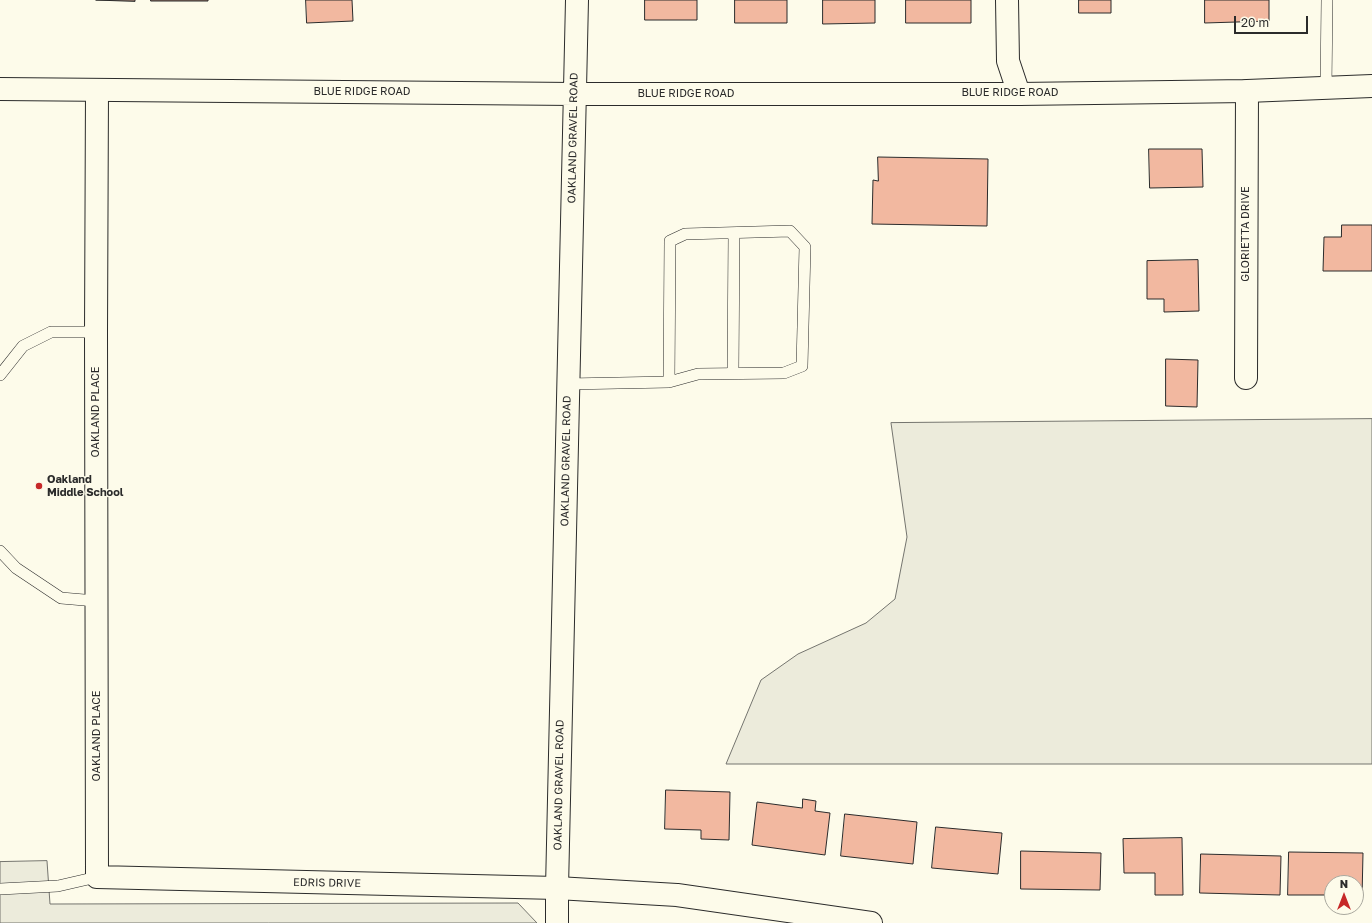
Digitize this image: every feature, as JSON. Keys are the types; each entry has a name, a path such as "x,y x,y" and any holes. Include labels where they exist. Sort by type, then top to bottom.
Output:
{"street":[{"name":"OAKLAND GRAVEL ROAD","path":"557,923 556,888 576,0"},
{"path":"1006,0 1008,61 1019,94"},
{"name":"BLUE RIDGE ROAD","path":"0,90 574,94 1019,94 1372,86"},
{"name":"OAKLAND PLACE","path":"98,90 96,332 98,877"},
{"name":"GLORIETTA DRIVE","path":"1246,378 1247,90"},
{"name":"EDRIS DRIVE","path":"98,877 556,888 677,895 871,923"}],"lane":[{"path":"1326,88 1327,0"},
{"path":"568,384 669,382 698,374 784,373 802,366 805,247 790,232 685,234 670,241 669,382"},
{"path":"734,233 734,373"},
{"path":"0,375 23,346 51,332 96,332"},
{"path":"0,551 16,568 61,598 96,601"},
{"path":"0,889 58,886 98,877"}],"shaded area":[{"path":"1372,419 1372,764 726,764 761,680 798,654 866,623 895,599 907,537 891,423"},
{"path":"47,861 50,904 518,903 537,923 0,923 0,862"}],"building":[{"path":"96,0 135,0 135,1"},
{"path":"208,0 208,1 151,1"},
{"path":"306,0 352,0 353,21 307,23"},
{"path":"645,0 697,0 697,20 645,20"},
{"path":"735,0 787,0 787,23 735,23"},
{"path":"823,0 875,0 875,23 823,24"},
{"path":"906,0 971,0 971,23 906,23"},
{"path":"1079,0 1111,0 1111,13 1079,13"},
{"path":"1205,0 1269,0 1269,21 1205,23"},
{"path":"1149,149 1202,149 1203,187 1150,188"},
{"path":"878,157 988,159 987,226 872,224 873,180 878,181"},
{"path":"1342,225 1372,225 1372,271 1323,271 1324,237 1341,237"},
{"path":"1198,260 1199,311 1164,312 1164,299 1147,299 1147,261"},
{"path":"1166,359 1198,360 1197,407 1166,406"},
{"path":"666,790 730,792 729,840 701,839 701,830 665,829"},
{"path":"803,799 816,801 815,811 830,813 825,855 752,845 757,802 802,808"},
{"path":"845,814 917,822 913,864 841,856"},
{"path":"936,827 1002,833 998,874 932,868"},
{"path":"1182,838 1183,895 1155,895 1155,873 1124,873 1123,839"},
{"path":"1021,851 1101,853 1100,890 1021,889"},
{"path":"1289,852 1363,853 1363,875 1324,875 1324,895 1288,895"},
{"path":"1201,854 1281,856 1280,895 1200,893"}],"place":[{"name":"Oakland Middle School","path":"39,486"}]}
